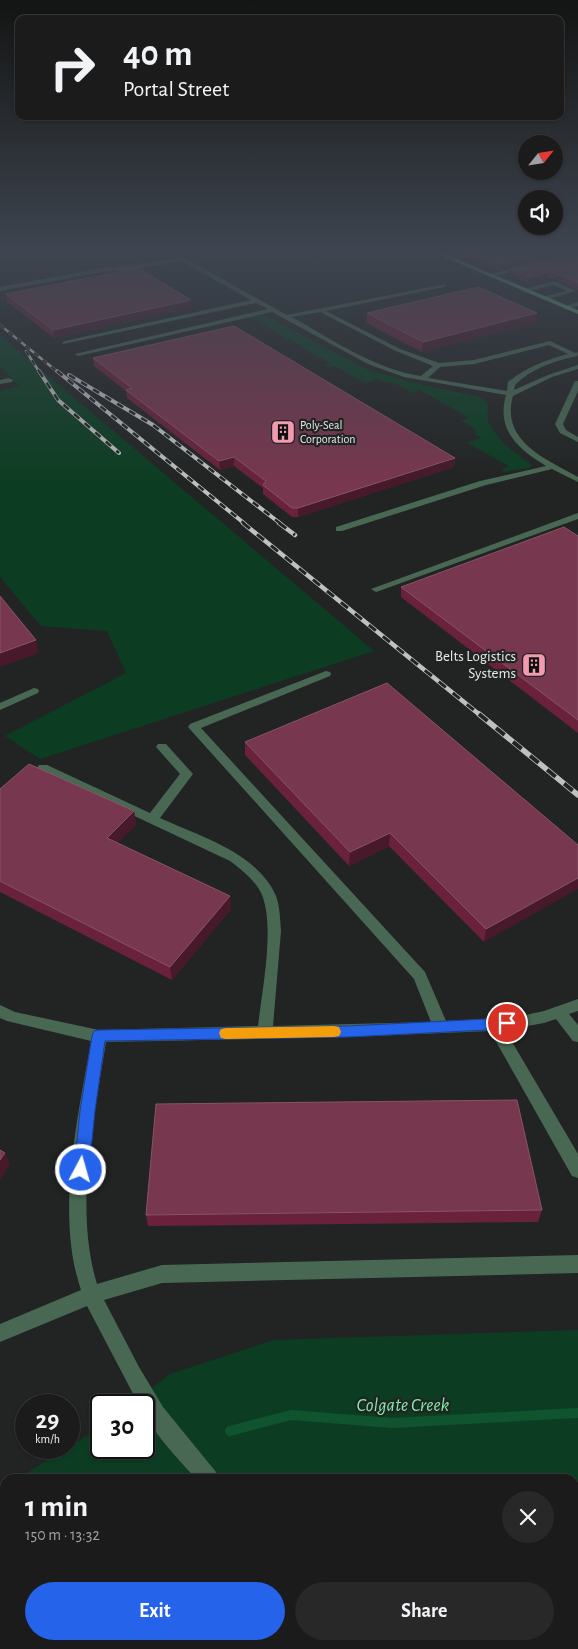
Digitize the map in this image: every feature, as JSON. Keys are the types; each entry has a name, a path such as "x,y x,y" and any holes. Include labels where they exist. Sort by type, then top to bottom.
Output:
{"street":[{"path":"65,343 127,329"},
{"path":"78,354 188,329"},
{"path":"307,329 370,363 393,372 422,379 512,394 550,376 578,367"},
{"path":"358,329 398,350 438,364 474,362 550,344 576,354"},
{"path":"576,354 548,362 527,371 512,384 512,394 505,407 509,428 515,437 525,447 578,480"},
{"path":"422,379 438,364"},
{"path":"0,382 9,380"},
{"path":"578,382 559,424 563,431 578,440"},
{"path":"339,529 482,483 554,466"},
{"path":"376,589 578,516"},
{"path":"326,674 194,727 420,976 441,1028"},
{"path":"0,707 34,691"},
{"path":"152,819 187,774 162,747"},
{"path":"43,768 235,858 250,869 271,901 274,931 265,1033"},
{"path":"0,1011 12,1017 99,1036 441,1028 534,1020 577,1007"},
{"path":"559,1012 578,1036"},
{"path":"494,1024 578,1170"},
{"path":"99,1036 87,1111 79,1190 79,1221 87,1281 123,1358 157,1415 205,1474"},
{"path":"0,1333 92,1294 162,1274 578,1264"}],"green space":[{"path":"271,329 290,329 368,370 415,383 480,397 488,405 487,416 490,426 508,447 532,465 529,468 503,472 502,469 509,466 467,443 481,438 475,434 474,428 461,421 469,418 420,390 412,393 397,384 378,379 365,383 335,366 325,366 331,364"},
{"path":"0,335 374,651 40,759 5,736 126,673 107,631 41,626 0,577 0,391 20,386 0,367"},
{"path":"578,1330 578,1474 25,1474 49,1459 80,1459 80,1440 90,1434 90,1459 155,1459 155,1394 144,1394 170,1374 274,1340"}],"building":[{"name":"Poly-Seal Corporation","path":"221,329 239,329 455,458 298,508 292,508 263,485 266,481 234,457 219,461 126,390 132,388 93,358"},
{"path":"398,329 474,329 423,342"},
{"name":"Belts Logistics Systems","path":"564,527 578,536 578,720 401,587"},
{"path":"0,596 36,640 0,653"},
{"path":"387,683 578,845 578,878 486,929 390,833 350,852 245,742"},
{"path":"29,764 134,811 107,838 230,896 170,967 0,881 0,789"},
{"path":"517,1100 542,1210 146,1215 156,1104"},
{"path":"0,1150 5,1153 0,1160"}],"waterway":[{"name":"Colgate Creek","path":"230,1431 291,1415 392,1423 578,1413"}],"railway":[{"path":"5,329 59,373"},
{"path":"26,351 40,373"},
{"path":"39,371 58,400 119,453"},
{"path":"57,371 245,524"},
{"path":"69,375 153,425 281,524"},
{"path":"243,523 480,715"},
{"path":"279,523 295,535"},
{"path":"479,714 578,795"}],"slow traffic":[{"path":"226,1033 334,1032"}],"place":[{"name":"Poly-Seal Corporation","path":"283,432"},
{"name":"Belts Logistics Systems","path":"534,665"}],"route":[{"path":"81,1170 87,1111 99,1036 348,1031 441,1028 507,1023"}]}
